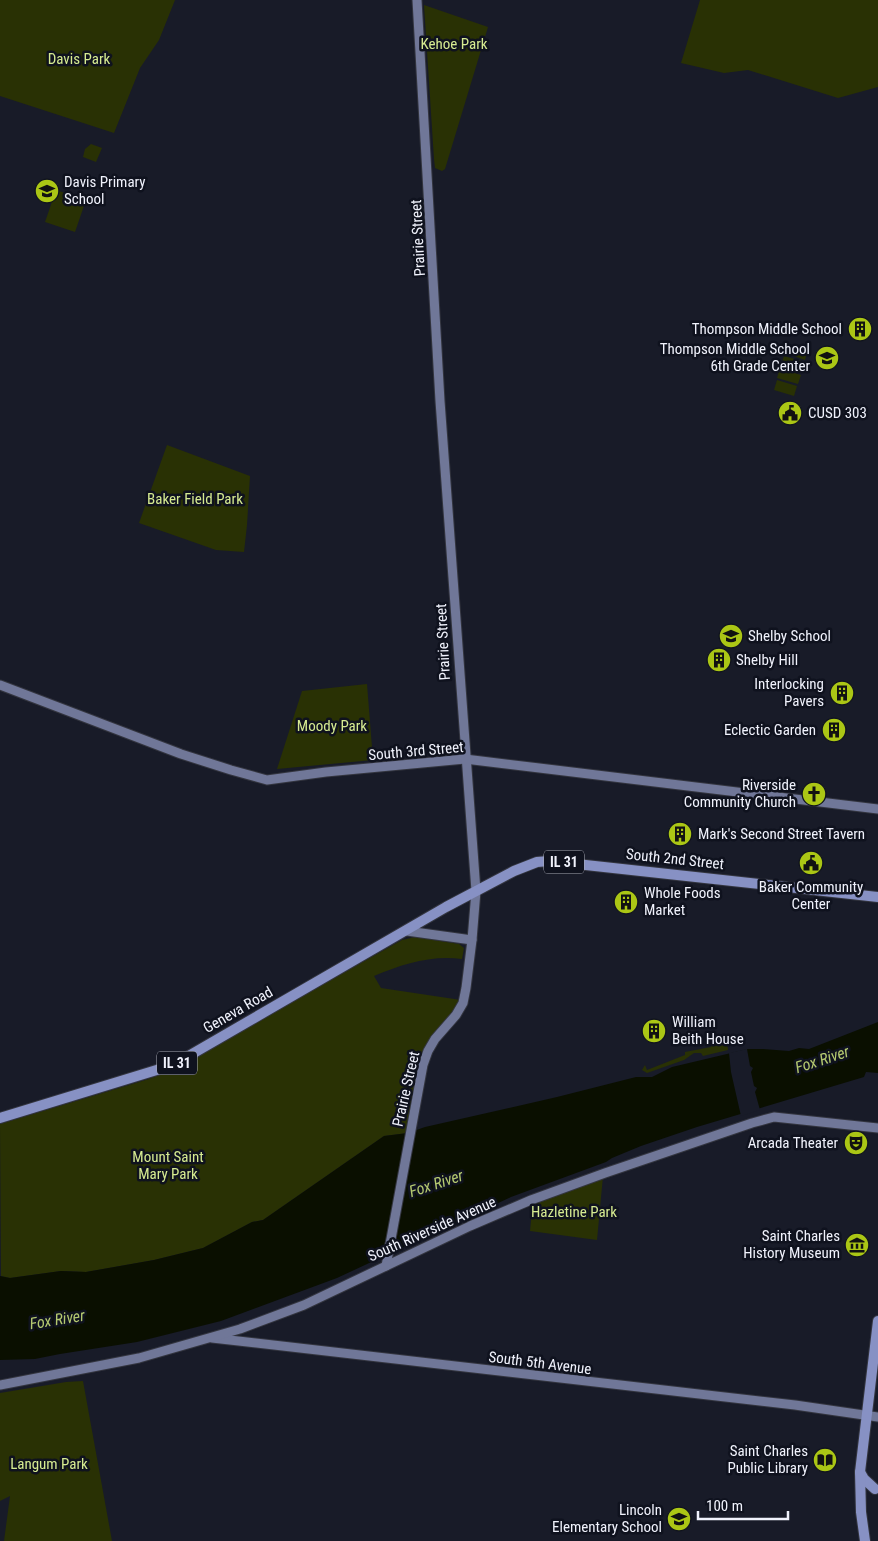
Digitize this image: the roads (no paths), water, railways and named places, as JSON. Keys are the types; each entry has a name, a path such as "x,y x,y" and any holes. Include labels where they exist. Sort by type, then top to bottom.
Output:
{"main road":[{"name":"South 2nd Street","path":"476,891 529,864 549,861 878,897"},
{"name":"Geneva Road","path":"0,1118 173,1065 476,891"},
{"path":"865,1541 860,1502 860,1472 878,1321"},
{"path":"860,1472 870,1485 876,1489 865,1493 860,1502"}],"street":[{"name":"Prairie Street","path":"386,1266 413,1117 428,1050 456,1015 462,1004 466,988 476,891 440,401 417,0"},
{"name":"South 3rd Street","path":"0,685 181,754 267,780 326,772 465,760 878,808"},
{"path":"407,931 472,940"},
{"name":"South Riverside Avenue","path":"0,1385 139,1358 240,1329 304,1305 470,1226 532,1200 752,1123 774,1117 878,1128"},
{"name":"South 5th Avenue","path":"209,1338 878,1417"}],"water":[{"name":"Fox River","path":"878,1022 878,1073 866,1072 864,1077 697,1127 641,1146 606,1162 511,1197 337,1278 221,1321 137,1342 35,1359 0,1360 0,1276 10,1278 61,1271 86,1272 154,1260 203,1248 252,1222 263,1220 384,1136 408,1133 425,1127 636,1077 652,1077 672,1067 748,1049 789,1051 799,1048 809,1049"}],"place":[{"name":"Davis Primary School","path":"47,191"},
{"name":"Thompson Middle School","path":"860,329"},
{"name":"Thompson Middle School 6th Grade Center","path":"827,358"},
{"name":"CUSD 303","path":"790,413"},
{"name":"Shelby School","path":"731,636"},
{"name":"Shelby Hill","path":"719,660"},
{"name":"Interlocking Pavers","path":"842,693"},
{"name":"Eclectic Garden","path":"834,730"},
{"name":"Riverside Community Church","path":"814,794"},
{"name":"Mark's Second Street Tavern","path":"680,834"},
{"name":"Baker Community Center","path":"811,863"},
{"name":"Whole Foods Market","path":"626,902"},
{"name":"William Beith House","path":"654,1031"},
{"name":"Arcada Theater","path":"856,1143"},
{"name":"Saint Charles History Museum","path":"857,1245"},
{"name":"Saint Charles Public Library","path":"825,1460"},
{"name":"Lincoln Elementary School","path":"679,1519"}],"park label":[{"name":"Kehoe Park","path":"454,44"},
{"name":"Davis Park","path":"79,59"},
{"name":"Baker Field Park","path":"195,499"},
{"name":"Moody Park","path":"332,726"},
{"name":"Mount Saint Mary Park","path":"168,1166"},
{"name":"Hazletine Park","path":"574,1212"},
{"name":"Langum Park","path":"49,1464"}]}
